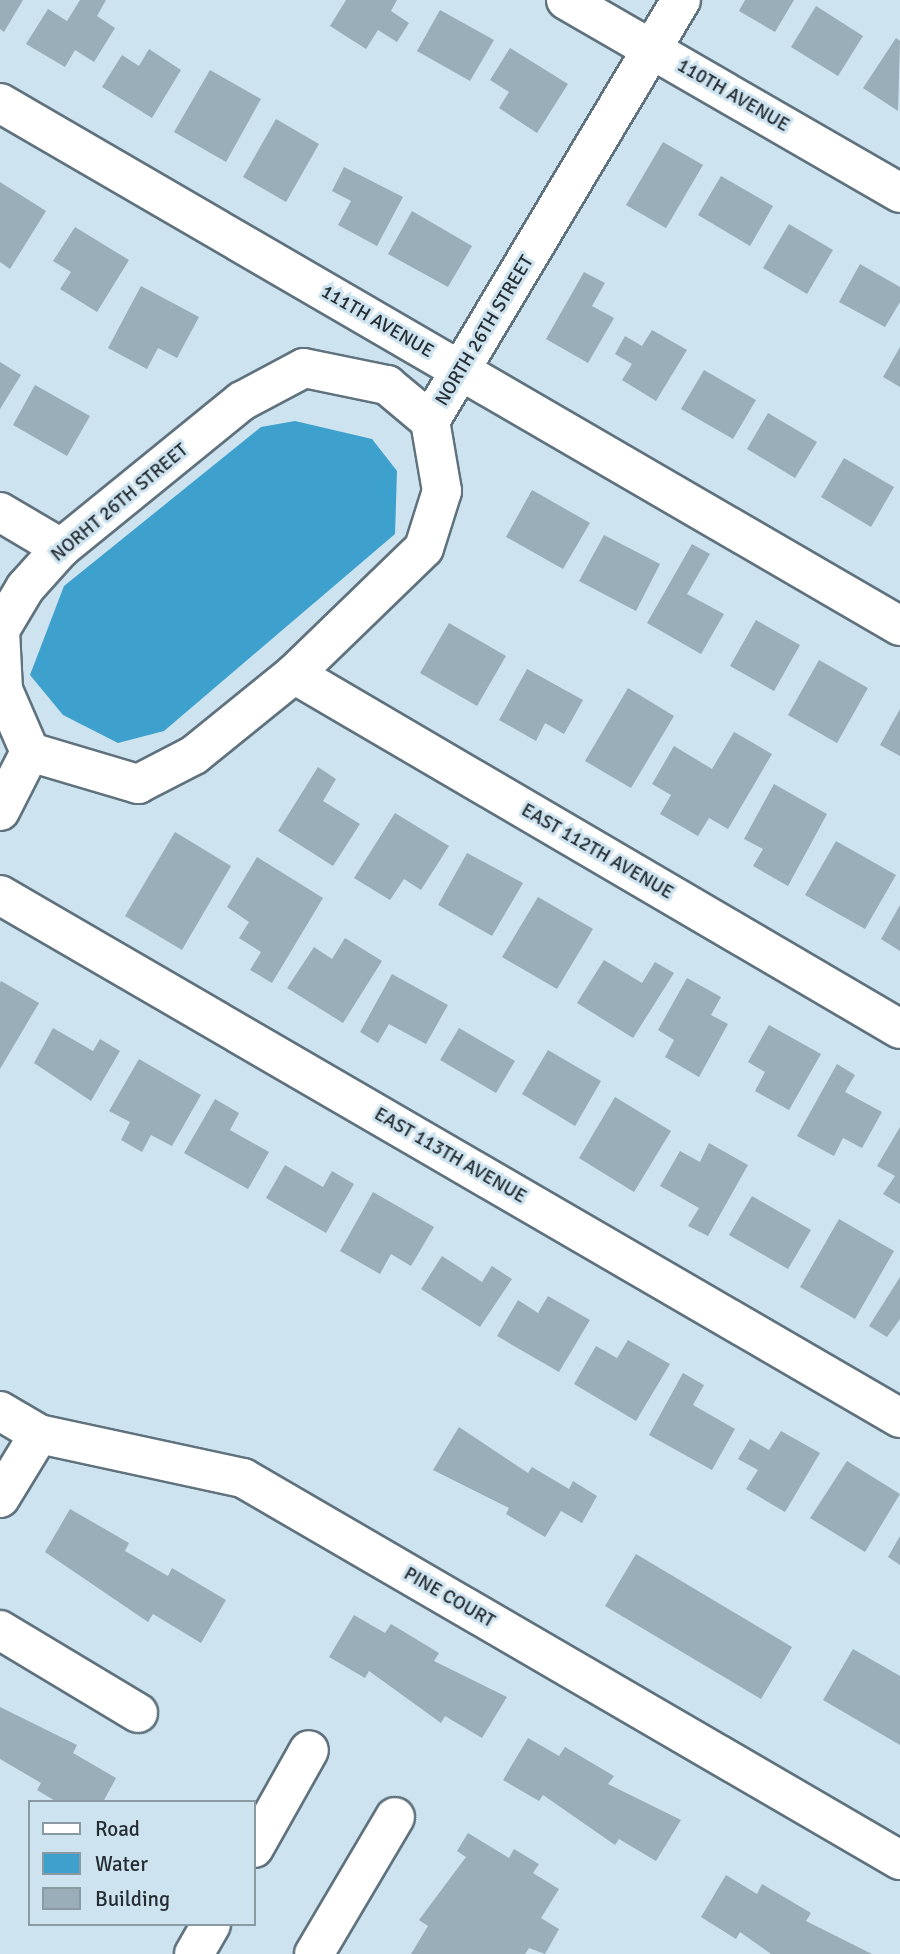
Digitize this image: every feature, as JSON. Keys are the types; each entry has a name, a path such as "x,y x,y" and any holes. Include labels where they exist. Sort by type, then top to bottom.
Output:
{"street":[{"name":"110TH AVENUE","path":"566,0 900,193"},
{"name":"NORTH 26TH STREET","path":"30,752 138,784 194,755 293,674 425,548 442,491 430,421 681,0"},
{"name":"111TH AVENUE","path":"0,103 900,626"},
{"name":"NORHT 26TH STREET","path":"30,752 3,690 0,630 25,588 61,548 242,401 304,368 387,385 430,421"},
{"path":"0,512 61,548"},
{"name":"EAST 112TH AVENUE","path":"293,674 900,1029"},
{"path":"0,811 30,752"},
{"name":"EAST 113TH AVENUE","path":"0,895 900,1418"},
{"name":"PINE COURT","path":"0,1411 39,1434 243,1478 900,1860"},
{"path":"0,1498 39,1434"},
{"path":"0,1630 138,1713"},
{"path":"256,1844 309,1750"},
{"path":"314,1954 396,1817"},
{"path":"194,1954 210,1926"}],"water":[{"path":"295,421 372,439 397,471 395,534 164,731 118,743 63,715 30,675 64,586 261,427"}],"building":[{"path":"0,0 23,0 4,32 0,29"},
{"path":"80,0 106,0 97,16 115,28 94,62 75,50 65,67 26,44 48,9 67,21"},
{"path":"346,0 397,0 391,11 409,23 397,42 378,30 366,49 330,26"},
{"path":"745,0 794,0 775,32 739,11"},
{"path":"816,6 863,36 838,76 791,47"},
{"path":"440,10 494,40 470,81 417,51"},
{"path":"896,38 900,41 898,111 863,88"},
{"path":"510,48 568,84 537,133 499,108 509,92 490,80"},
{"path":"149,49 181,70 152,118 102,87 122,55 139,66"},
{"path":"210,70 261,99 226,162 174,132"},
{"path":"276,119 319,144 286,202 243,177"},
{"path":"663,142 703,165 666,228 626,205"},
{"path":"344,167 403,197 377,246 338,225 351,201 332,191"},
{"path":"721,176 773,206 750,246 698,215"},
{"path":"0,182 46,211 10,269 0,262"},
{"path":"412,211 472,246 448,287 388,254"},
{"path":"789,224 833,250 807,294 763,268"},
{"path":"75,227 129,260 97,312 60,289 71,272 53,261"},
{"path":"860,264 900,287 900,302 885,327 839,302"},
{"path":"584,272 605,283 592,306 614,318 588,363 546,339"},
{"path":"141,286 199,317 177,358 158,348 147,369 108,348"},
{"path":"652,330 687,350 656,401 622,380 632,364 615,354 625,336 642,346"},
{"path":"900,347 900,387 883,377"},
{"path":"0,362 21,375 0,409"},
{"path":"704,370 756,400 733,439 681,409"},
{"path":"35,385 90,416 67,456 13,425"},
{"path":"768,413 817,442 795,478 747,449"},
{"path":"844,458 894,487 871,527 821,497"},
{"path":"532,490 590,523 563,569 506,537"},
{"path":"604,535 660,564 636,611 579,581"},
{"path":"692,544 710,554 687,594 724,614 701,654 647,623"},
{"path":"756,620 800,645 774,691 730,666"},
{"path":"449,623 506,656 477,706 420,673"},
{"path":"819,660 868,688 837,743 788,715"},
{"path":"527,669 583,700 564,734 545,723 536,741 499,720"},
{"path":"628,688 674,716 631,788 585,761"},
{"path":"900,709 900,756 880,745"},
{"path":"734,732 772,754 728,829 709,818 698,836 660,814 671,795 652,784 674,746 712,769"},
{"path":"318,767 336,779 323,801 360,824 333,866 278,831"},
{"path":"774,784 827,814 788,886 753,866 763,849 744,839"},
{"path":"395,813 449,846 421,890 404,879 390,900 354,878"},
{"path":"175,832 231,866 182,950 125,916"},
{"path":"836,841 896,875 865,929 805,895"},
{"path":"467,853 523,883 492,936 438,905"},
{"path":"257,857 323,898 272,983 250,970 261,952 239,938 249,922 227,907"},
{"path":"538,897 593,929 557,989 502,957"},
{"path":"900,905 900,951 881,939"},
{"path":"345,938 382,961 343,1023 287,988 314,947 332,959"},
{"path":"604,960 642,983 655,962 674,973 633,1038 577,1003"},
{"path":"392,974 448,1005 426,1044 389,1024 378,1043 360,1032"},
{"path":"687,978 721,997 711,1015 728,1024 699,1077 665,1057 674,1040 658,1030"},
{"path":"1,981 39,1003 0,1069 0,983"},
{"path":"769,1025 821,1054 789,1110 755,1091 765,1072 748,1062"},
{"path":"53,1028 93,1051 100,1039 120,1051 91,1101 34,1063"},
{"path":"459,1028 515,1061 496,1093 440,1060"},
{"path":"548,1050 601,1081 575,1126 522,1094"},
{"path":"139,1059 201,1095 172,1146 151,1135 142,1152 121,1140 130,1122 109,1111"},
{"path":"837,1064 855,1075 845,1092 882,1112 862,1148 843,1138 834,1156 797,1136"},
{"path":"615,1097 671,1131 634,1192 579,1158"},
{"path":"215,1099 239,1113 230,1130 269,1152 248,1189 184,1153"},
{"path":"900,1127 900,1204 883,1194 895,1176 877,1166"},
{"path":"709,1143 748,1165 708,1236 688,1226 699,1208 660,1186 680,1151 700,1162"},
{"path":"285,1165 323,1187 332,1171 354,1184 326,1233 266,1198"},
{"path":"373,1192 434,1227 411,1266 391,1254 380,1274 340,1251"},
{"path":"752,1196 811,1230 788,1269 729,1235"},
{"path":"839,1219 894,1251 855,1319 800,1287"},
{"path":"442,1256 482,1282 492,1266 512,1279 480,1327 421,1289"},
{"path":"900,1277 900,1319 887,1337 869,1326"},
{"path":"548,1296 590,1320 559,1372 497,1336 518,1300 538,1313"},
{"path":"628,1340 670,1364 636,1421 574,1384 596,1346 617,1358"},
{"path":"683,1373 704,1385 693,1405 735,1429 712,1470 649,1435"},
{"path":"459,1427 528,1473 532,1467 569,1489 573,1481 597,1496 582,1523 561,1511 545,1537 506,1514 509,1508 433,1470"},
{"path":"781,1431 820,1453 785,1512 746,1489 758,1470 738,1459 750,1439 769,1450"},
{"path":"847,1461 900,1494 865,1552 810,1518"},
{"path":"70,1509 129,1543 125,1551 168,1576 172,1568 226,1600 201,1643 153,1614 148,1622 45,1552"},
{"path":"900,1536 900,1565 888,1557"},
{"path":"636,1554 792,1647 761,1699 605,1606"},
{"path":"354,1615 385,1633 391,1624 439,1653 434,1661 507,1697 482,1738 445,1716 441,1723 369,1671 365,1678 329,1657"},
{"path":"853,1649 900,1676 900,1745 823,1700"},
{"path":"0,1707 77,1745 73,1753 116,1778 104,1800 54,1800 37,1790 41,1783 0,1759"},
{"path":"528,1738 559,1756 565,1747 614,1776 608,1784 681,1820 656,1861 619,1839 615,1845 543,1795 539,1801 503,1780"},
{"path":"468,1833 509,1858 514,1849 539,1864 533,1873 559,1889 541,1918 559,1929 545,1954 529,1948 525,1954 411,1954 428,1926 419,1920 466,1857 457,1851"},
{"path":"726,1875 757,1894 762,1884 811,1913 806,1921 872,1954 771,1954 740,1932 736,1939 701,1917"}]}
